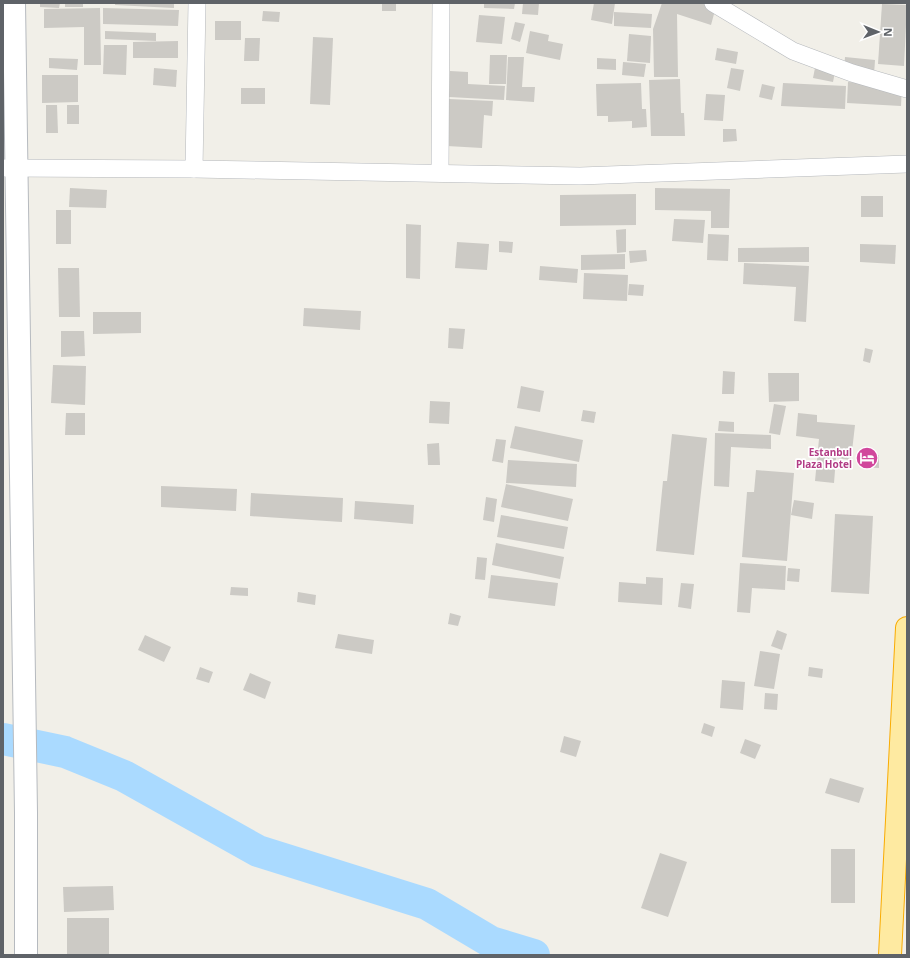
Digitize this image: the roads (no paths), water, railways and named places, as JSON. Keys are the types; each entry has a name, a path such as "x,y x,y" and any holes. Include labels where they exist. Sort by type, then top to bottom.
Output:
{"highway":[{"path":"890,955 907,628"}],"main road":[{"path":"14,3 10,168 24,646 26,955"}],"street":[{"path":"194,169 197,3"},
{"path":"440,173 441,3"},
{"path":"713,3 793,51 852,73 907,89"},
{"path":"10,168 194,169 580,176 907,164"}],"waterway":[{"path":"3,739 65,752 124,776 258,851 427,904 491,942 534,955"}],"place":[{"name":"Estanbul Plaza Hotel","path":"867,458"}]}
